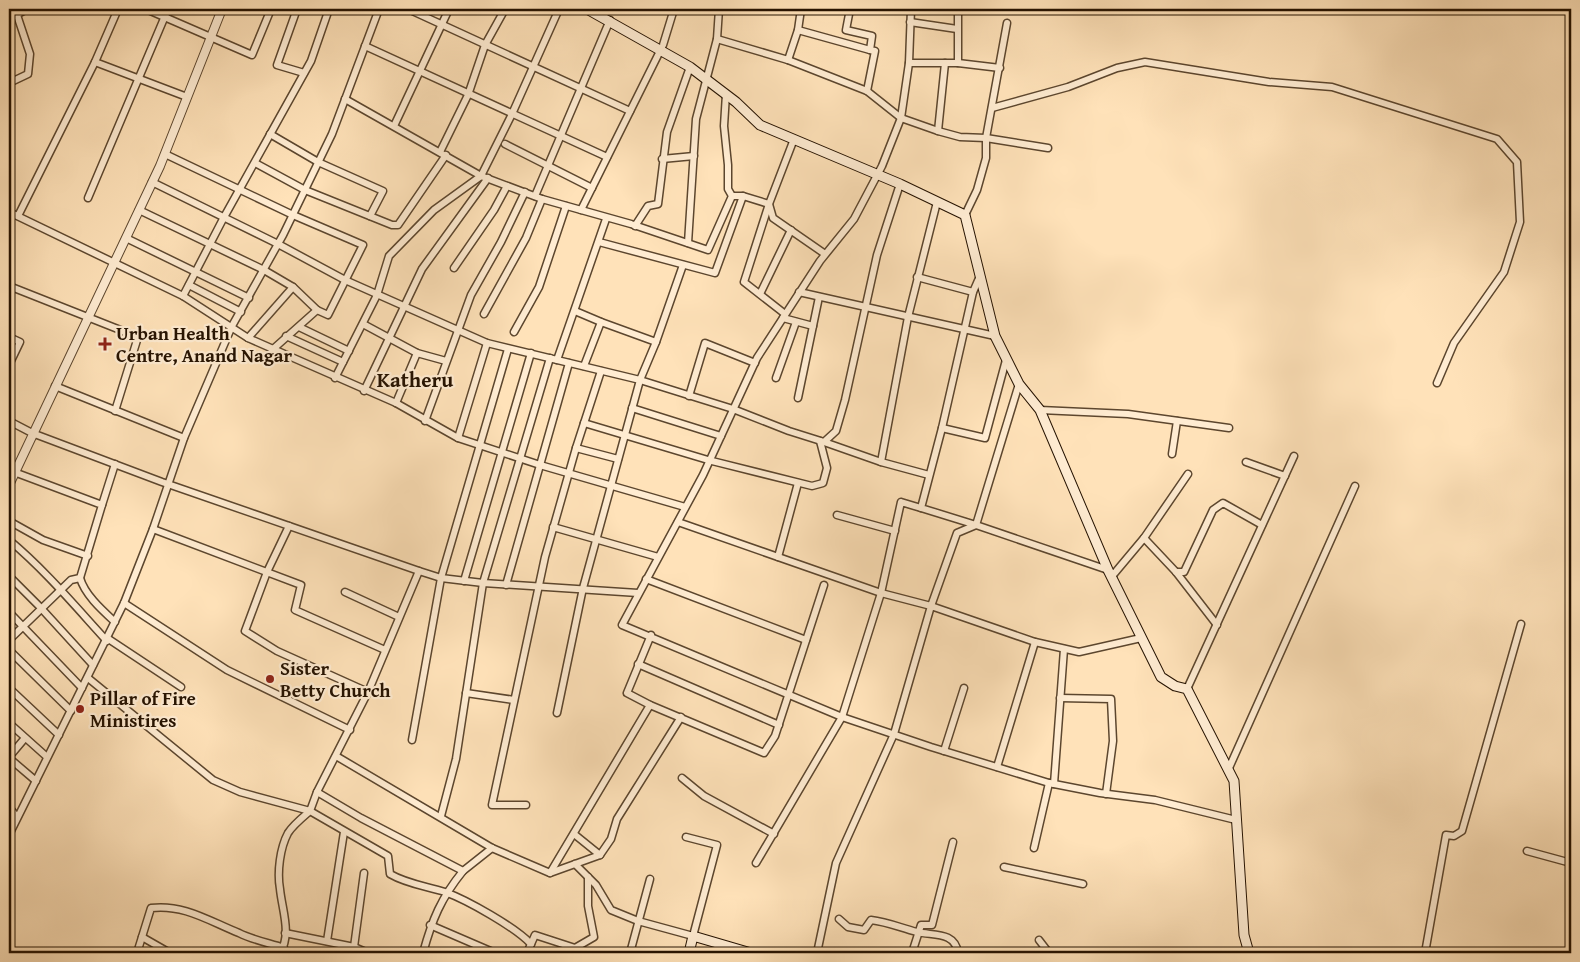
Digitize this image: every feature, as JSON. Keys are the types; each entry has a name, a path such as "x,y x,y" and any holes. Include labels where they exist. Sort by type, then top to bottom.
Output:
{"main road":[{"path":"587,9 610,20 690,67 726,94 760,125 878,174 965,215 995,336 1006,360 1019,384 1040,410 1141,638 1161,676 1175,686 1187,689 1229,768 1234,781 1244,935 1249,953"},
{"path":"689,953 692,936 749,953"}],"street":[{"path":"9,83 28,74 30,54 16,12 26,9"},
{"path":"18,216 96,62 118,9"},
{"path":"146,9 252,55 271,9"},
{"path":"88,198 140,79 168,9"},
{"path":"9,485 165,154 222,9"},
{"path":"297,9 277,65 304,73"},
{"path":"183,296 239,189 311,62 329,9"},
{"path":"9,835 124,603 169,485 184,438 232,326 278,244 318,162 346,99 379,9"},
{"path":"408,9 630,111"},
{"path":"394,126 418,71 449,9"},
{"path":"255,163 305,190 392,225 398,224 443,153 468,95 485,45 505,9"},
{"path":"364,391 391,339 422,269 484,177 559,9"},
{"path":"581,210 661,49 674,9"},
{"path":"688,243 696,118 717,39 719,9"},
{"path":"788,60 798,30 801,9"},
{"path":"850,9 846,30 872,36 870,50"},
{"path":"912,9 909,63 901,118 878,174 854,219 825,254 755,363 678,522 622,625 651,635 842,717 944,751 1051,783 1106,794 1155,800 1236,820"},
{"path":"958,9 958,62"},
{"path":"484,314 526,238 548,166 610,20"},
{"path":"910,22 957,29"},
{"path":"965,215 977,190 986,158 986,138 1007,23"},
{"path":"798,30 875,51 867,91"},
{"path":"717,39 788,60 867,91 901,118 938,131 960,137 986,138 1048,148"},
{"path":"365,46 468,95 607,157"},
{"path":"96,62 187,97"},
{"path":"909,63 958,62 1000,68"},
{"path":"992,108 1068,87 1117,68 1145,62 1269,82 1332,87 1497,139 1517,162 1520,222 1504,272 1454,343 1437,383"},
{"path":"938,131 945,63"},
{"path":"635,226 648,206 658,204 662,159 667,132 690,67"},
{"path":"726,94 724,126 728,165 728,189 732,196"},
{"path":"346,99 484,177 539,198 708,250 732,196"},
{"path":"270,134 318,162 383,191 370,216"},
{"path":"794,139 769,204 744,282 784,316 796,322 813,326"},
{"path":"505,144 592,188"},
{"path":"139,210 264,270 293,287 317,310 328,315 363,245 293,215 165,154"},
{"path":"662,159 694,156"},
{"path":"335,378 377,295 389,256 434,210 484,177"},
{"path":"152,182 223,219 278,244 345,280 487,343 640,380 733,409 881,462 930,475"},
{"path":"822,442 836,431 866,308 876,255 900,184"},
{"path":"454,268 494,210 507,186"},
{"path":"425,421 471,295 501,242 525,192"},
{"path":"732,196 743,196 769,204"},
{"path":"599,242 715,273 743,196"},
{"path":"881,462 908,317 937,202"},
{"path":"769,204 773,218 825,254"},
{"path":"514,332 539,287 566,206"},
{"path":"9,212 183,296 248,338 364,391 396,403 458,438 568,474 685,507"},
{"path":"558,360 606,219"},
{"path":"760,294 791,230"},
{"path":"126,238 249,298"},
{"path":"557,713 583,588 632,408 640,380 656,342 683,265"},
{"path":"920,508 942,428 973,292 980,276"},
{"path":"917,277 973,292"},
{"path":"9,286 138,337 115,411"},
{"path":"189,286 241,312"},
{"path":"248,338 293,287"},
{"path":"800,292 995,336"},
{"path":"798,398 819,296"},
{"path":"272,350 317,310"},
{"path":"576,311 656,342"},
{"path":"584,366 601,322"},
{"path":"776,378 796,322"},
{"path":"363,324 417,353 446,361"},
{"path":"299,327 349,351"},
{"path":"286,336 343,362"},
{"path":"9,337 20,342 9,365"},
{"path":"458,438 487,343"},
{"path":"689,396 705,344 755,363"},
{"path":"412,740 441,578 508,349"},
{"path":"396,403 417,353"},
{"path":"464,581 500,452 531,353"},
{"path":"442,816 456,759 483,583 550,358"},
{"path":"942,428 985,438 1006,360"},
{"path":"506,585 569,363"},
{"path":"526,804 492,805 538,586 568,474 602,371"},
{"path":"976,525 1019,384"},
{"path":"55,386 184,438"},
{"path":"632,408 721,436"},
{"path":"1040,410 1128,414 1229,428"},
{"path":"1172,454 1177,420"},
{"path":"9,422 32,433 169,485 441,578 506,585 583,588 638,593"},
{"path":"584,423 708,460 812,486 823,484 827,468 822,442"},
{"path":"576,448 618,458"},
{"path":"1187,689 1294,456"},
{"path":"1246,462 1284,476"},
{"path":"115,464 80,578 82,585 97,604 115,622"},
{"path":"14,472 102,505"},
{"path":"756,863 842,717 881,593 901,502 976,525 1111,572 1144,538 1188,474"},
{"path":"778,557 798,483"},
{"path":"1229,768 1355,486"},
{"path":"1176,572 1184,572 1213,510 1223,503 1262,525"},
{"path":"837,515 895,531"},
{"path":"9,521 43,540 88,556"},
{"path":"678,522 881,593 931,606 1035,642 1079,652 1141,638"},
{"path":"817,953 836,864 894,734 931,606 957,533 976,525"},
{"path":"289,526 267,572 245,631 277,651 368,692"},
{"path":"553,527 658,558"},
{"path":"153,529 301,585 295,610 385,650"},
{"path":"1144,538 1176,572 1216,625"},
{"path":"9,540 28,556 107,639 181,687"},
{"path":"137,953 151,908 165,906 186,910 282,950 285,933 284,913 279,888 279,866 288,832 310,811 317,792 368,692 418,571"},
{"path":"9,576 94,665"},
{"path":"9,640 40,607 71,580 80,578"},
{"path":"646,579 806,640"},
{"path":"651,635 627,692 650,705 764,753 775,736 779,725 787,694 824,585"},
{"path":"345,592 399,617"},
{"path":"124,603 227,670 350,730"},
{"path":"9,612 82,688"},
{"path":"1425,953 1446,835 1454,836 1462,832 1521,624"},
{"path":"997,767 1035,642"},
{"path":"1034,848 1051,783 1064,649"},
{"path":"9,650 72,711"},
{"path":"638,664 779,725"},
{"path":"88,678 213,780 240,792 310,811 388,856 390,874 446,892 519,931 531,944"},
{"path":"9,688 59,735"},
{"path":"944,751 964,688"},
{"path":"466,693 514,700"},
{"path":"1060,698 1111,698 1113,741 1106,794"},
{"path":"550,873 650,705"},
{"path":"336,756 442,816 492,848 550,873 600,855 611,839 617,819 681,717"},
{"path":"9,723 48,757"},
{"path":"25,738 9,758 36,781"},
{"path":"682,778 704,796 774,834"},
{"path":"317,792 361,818 463,871"},
{"path":"9,807 17,817"},
{"path":"327,942 344,832"},
{"path":"574,834 600,855"},
{"path":"575,864 588,877 611,910 638,921 692,936 717,845 686,837"},
{"path":"912,953 917,932 921,925 932,925 953,842"},
{"path":"423,953 430,925 446,892 463,871 492,848"},
{"path":"1527,851 1571,863"},
{"path":"1004,867 1083,884"},
{"path":"354,947 364,873"},
{"path":"527,953 534,935 574,948 594,937 588,906 588,877"},
{"path":"630,953 650,879"},
{"path":"839,919 848,927 864,930 871,920 889,922 917,932 946,937 957,945 958,953"},
{"path":"430,925 495,953"},
{"path":"285,933 354,947 368,953"},
{"path":"142,937 170,953"},
{"path":"1039,940 1049,953"}],"place":[{"name":"Urban Health Centre, Anand Nagar","path":"105,344"},
{"name":"Sister Betty Church","path":"270,679"},
{"name":"Pillar of Fire Ministires","path":"80,709"}],"district":[{"name":"Katheru","path":"415,379"}]}
